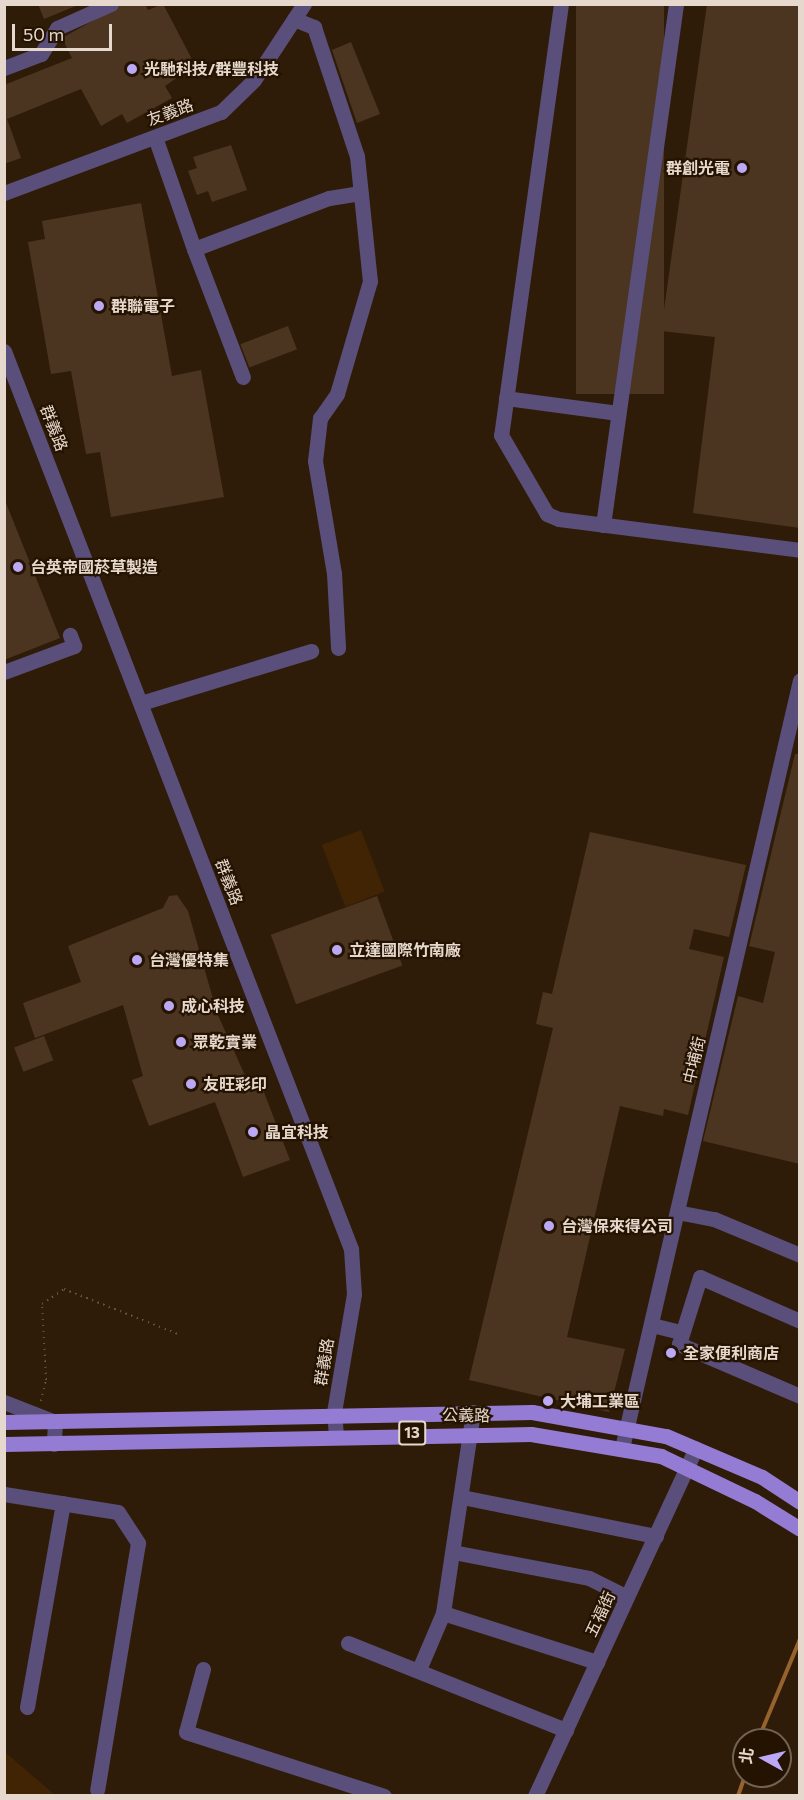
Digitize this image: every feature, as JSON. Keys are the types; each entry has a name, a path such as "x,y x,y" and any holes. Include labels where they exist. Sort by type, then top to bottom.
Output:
{"main road":[{"name":"公義路","path":"4,1422 334,1412 532,1412 628,1426 696,1448 762,1477 800,1502"},
{"name":"公義路","path":"4,1444 473,1433 531,1434 622,1448 687,1468 755,1501 800,1529"}],"street":[{"path":"4,68 41,54 57,28 111,4"},
{"name":"友義路","path":"4,193 221,112 254,80 304,4"},
{"path":"561,4 501,435 547,513 603,525 800,550"},
{"path":"603,525 676,4"},
{"path":"294,19 314,27 318,37 357,156 361,193 368,295 337,394 320,418 315,461 334,573 338,648"},
{"path":"155,137 194,249 243,377"},
{"path":"194,249 329,198 361,193"},
{"name":"群義路","path":"4,351 10,383 141,703 351,1249 354,1294 334,1412 336,1436"},
{"path":"506,398 618,413"},
{"path":"4,672 74,646 70,634"},
{"path":"141,703 311,651"},
{"name":"中埔街","path":"622,1448 800,680"},
{"path":"677,1212 714,1219 800,1255"},
{"path":"800,1321 700,1277 679,1344 800,1396"},
{"path":"652,1325 681,1332"},
{"path":"4,1402 55,1422 54,1444"},
{"path":"420,1667 443,1612 473,1433 473,1412"},
{"name":"五福街","path":"536,1796 696,1448"},
{"path":"5,1495 118,1512 138,1543 97,1790"},
{"path":"462,1497 656,1536"},
{"path":"27,1707 63,1503"},
{"path":"453,1552 589,1578 627,1597"},
{"path":"443,1612 597,1662"},
{"path":"348,1643 420,1667 566,1730"},
{"path":"203,1669 186,1731 384,1796"}],"path":[{"path":"38,1415 46,1380 42,1304 64,1288 178,1334"}],"shaded area":[{"path":"361,830 385,892 345,907 322,845"},
{"path":"5,1752 55,1795 5,1795"}],"building":[{"path":"38,4 78,4 78,5 44,19"},
{"name":"光馳科技/群豐科技","path":"123,4 145,4 148,10 163,4 195,65 165,86 172,98 127,123 122,114 101,126 81,89 7,119 21,158 4,164 4,85 72,58 62,38"},
{"path":"576,4 664,4 664,394 576,394"},
{"name":"群創光電","path":"707,4 800,4 800,528 693,513 715,337 661,331"},
{"path":"351,42 380,114 357,123 332,50"},
{"path":"231,145 247,190 212,202 208,191 197,195 188,171 197,168 193,157"},
{"name":"群聯電子","path":"141,203 172,376 201,370 224,497 111,517 100,452 86,454 71,371 51,374 28,242 45,239 42,221"},
{"path":"288,326 297,349 249,368 240,344"},
{"name":"台英帝國菸草製造","path":"4,498 60,638 4,660"},
{"path":"795,754 800,754 800,1164 703,1141 738,996 763,1003 775,952 749,946"},
{"name":"台灣保來得公司","path":"590,832 746,865 729,937 694,929 689,949 724,957 688,1115 664,1109 663,1116 620,1106 567,1337 625,1349 609,1412 469,1380 553,1028 536,1024 543,992 552,994"},
{"path":"177,895 188,911 217,1013 252,1091 262,1087 290,1160 243,1177 215,1102 149,1126 132,1080 143,1076 123,1005 35,1038 23,1003 81,982 68,946 163,908 169,896"},
{"name":"立達國際竹南廠","path":"377,896 402,966 296,1004 271,935"},
{"path":"44,1036 53,1060 23,1072 14,1047"}],"waterway":[{"path":"763,1728 800,1639"},
{"path":"738,1796 741,1788"}],"place":[{"name":"光馳科技/群豐科技","path":"132,69"},
{"name":"群創光電","path":"742,168"},
{"name":"群聯電子","path":"99,306"},
{"name":"台英帝國菸草製造","path":"18,567"},
{"name":"立達國際竹南廠","path":"337,950"},
{"name":"台灣優特集","path":"137,960"},
{"name":"成心科技","path":"169,1006"},
{"name":"眾乾實業","path":"181,1042"},
{"name":"友旺彩印","path":"191,1084"},
{"name":"晶宜科技","path":"253,1132"},
{"name":"台灣保來得公司","path":"549,1226"},
{"name":"全家便利商店","path":"671,1353"},
{"name":"大埔工業區","path":"548,1401"}]}
